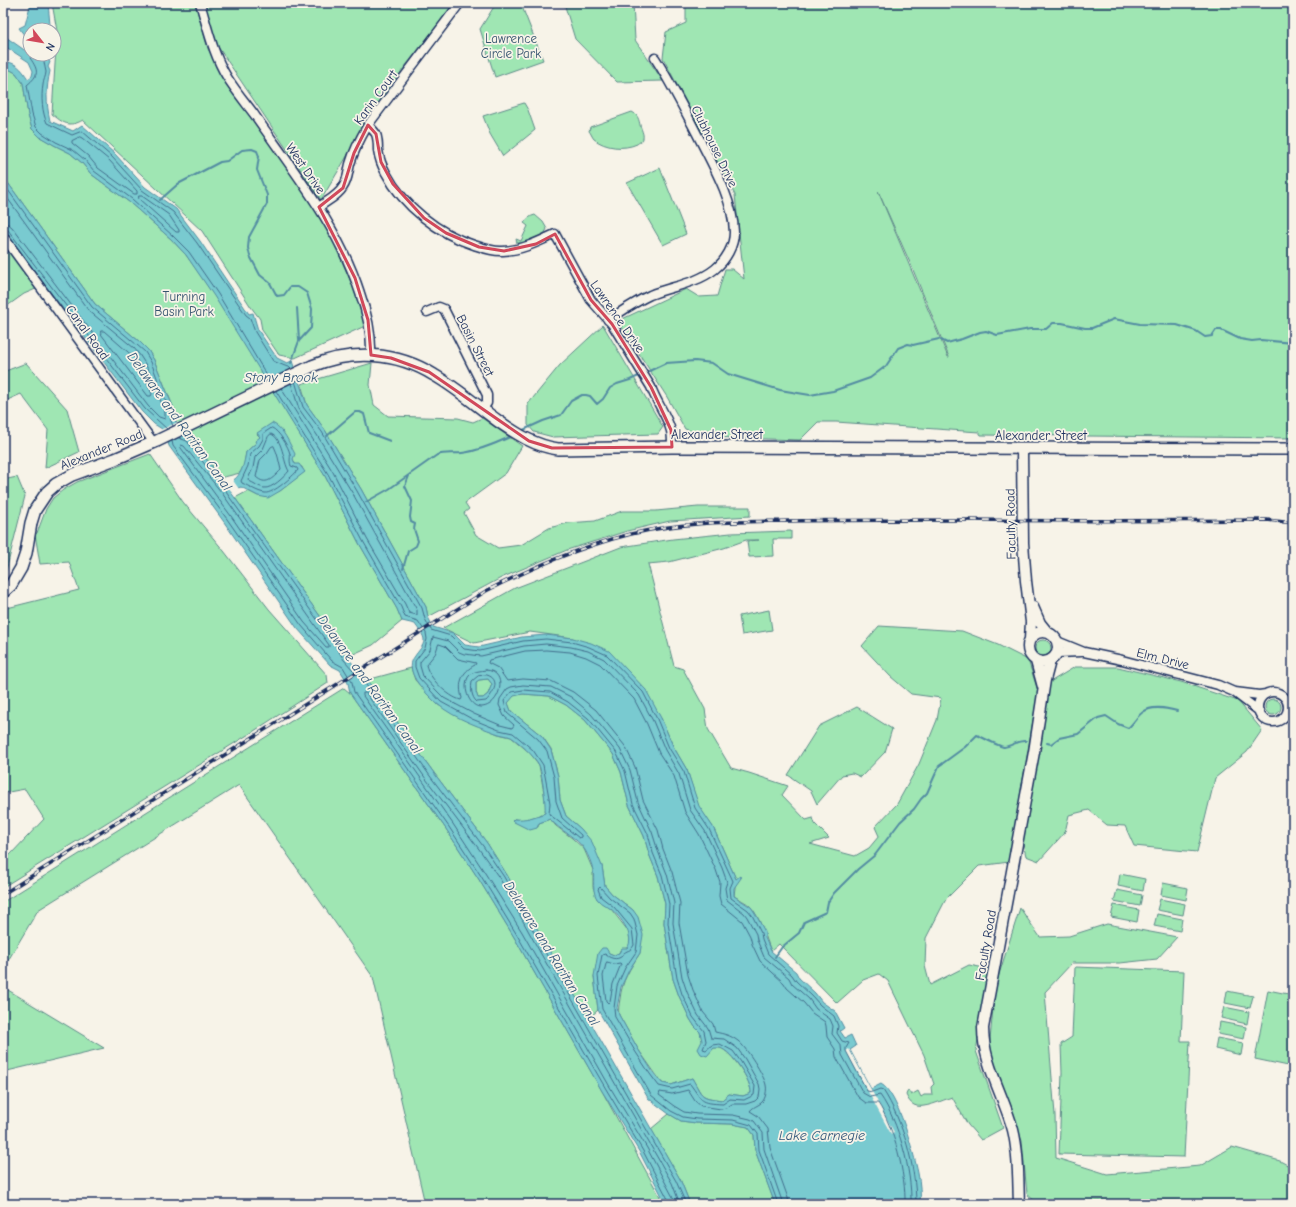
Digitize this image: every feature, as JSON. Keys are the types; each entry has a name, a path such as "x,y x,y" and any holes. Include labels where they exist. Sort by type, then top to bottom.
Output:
{"main road":[{"name":"Alexander Street","path":"183,428 318,363 339,357 371,355 391,358 429,372 505,426 529,441 546,447 564,449 672,447 1293,449"},
{"name":"Alexander Road","path":"3,592 14,580 21,568 26,553 29,530 33,516 39,503 51,488 66,477 130,454 183,428"}],"street":[{"name":"West Drive","path":"200,3 211,42 228,77 319,206 338,238 355,278 368,320 371,355"},
{"name":"Karin Court","path":"319,206 338,194 343,188 354,153 368,125 460,3"},
{"name":"Clubhouse Drive","path":"608,320 640,300 662,290 690,282 715,269 725,258 733,239 732,216 719,177 666,75 655,58"},
{"name":"Lawrence Drive","path":"368,125 376,134 381,162 386,173 403,196 435,227 457,239 492,251 522,248 536,244 555,234 588,295 608,320 651,387 671,430 672,447"},
{"name":"Canal Road","path":"3,236 158,440"},
{"name":"Basin Street","path":"426,312 439,306 444,309 480,378 487,395 487,403 482,410"},
{"name":"Faculty Road","path":"1022,449 1024,569 1029,598 1031,622 1030,639"},
{"name":"Faculty Road","path":"1029,598 1040,623 1048,633"},
{"path":"1038,633 1048,633 1055,637 1058,649 1054,657 1046,663 1036,661 1029,655 1027,647 1030,639 1038,633"},
{"name":"Elm Drive","path":"1057,641 1084,652 1218,685 1234,692 1259,711"},
{"name":"Elm Drive","path":"1054,657 1084,652"},
{"name":"Faculty Road","path":"1019,1204 1016,1151 1013,1130 984,1050 983,1028 1044,689 1054,657"},
{"name":"Faculty Road","path":"1036,661 1044,689"},
{"name":"Elm Drive","path":"1234,692 1259,695 1266,694"},
{"path":"1275,692 1284,697 1288,705 1286,714 1280,720 1273,722 1264,719 1259,711 1259,702 1262,697 1266,694 1275,692"}],"highlighted area":[{"path":"368,125 376,134 381,162 393,184 424,218 446,233 479,247 504,251 536,244 555,234 591,300 612,324 651,387 671,430 672,447 552,448 529,441 429,372 391,358 371,355 368,320 355,278 319,207 343,188 354,153"}],"green space":[{"path":"52,3 195,3 208,49 250,115 311,202 334,243 354,289 365,326 295,358 279,355 262,330 260,319 202,231 83,120 70,124 63,122 52,114 55,62 62,62 62,22 55,22"},
{"path":"205,3 454,3 384,94 321,200 208,32"},
{"name":"Lawrence Circle Park","path":"505,3 521,4 543,60 495,77 480,29 495,5"},
{"path":"564,3 633,3 635,40 663,81 617,82 575,39"},
{"path":"686,3 1293,3 1293,438 981,435 979,432 818,422 800,440 709,437 685,429 667,397 618,321 686,289 699,297 717,296 725,269 732,269 744,279 735,195 663,58 666,32 686,23","holes":["878,191 911,265 949,357"]},
{"name":"Turning Basin Park","path":"3,66 16,73 23,83 28,115 32,129 40,137 70,153 82,163 91,174 129,202 171,239 186,255 215,296 325,476 359,543 397,609 402,621 373,645 347,657 338,641 235,498 248,491 258,496 280,491 304,472 302,467 295,464 293,459 257,434 260,437 246,452 244,465 240,473 220,478 208,460 180,431 175,411 154,360 148,350 95,304 3,176"},
{"path":"524,103 535,130 503,156 490,134 483,116"},
{"path":"632,112 638,118 643,135 642,140 637,144 626,147 609,146 594,139 589,131 590,127"},
{"path":"660,168 686,234 663,245 627,183"},
{"path":"535,215 543,222 547,229 539,238 517,243 516,239 521,241 528,226 524,223"},
{"path":"3,230 45,285 24,294 3,309"},
{"path":"603,325 663,427 658,434 553,437 534,432 528,425 528,404 560,365"},
{"path":"26,363 67,409 79,452 45,468 48,430 21,394 3,402 3,372"},
{"path":"372,363 370,385 374,405 388,416 458,418 473,422 482,418 522,446 506,473 465,503 469,509 464,513 476,535 498,548 521,545 549,528 568,523 595,521 622,511 656,511 698,507 750,507 750,516 670,521 627,531 567,550 501,578 428,617 426,607 361,489 325,430 307,405 301,384"},
{"path":"150,454 183,502 224,551 269,609 327,675 328,683 254,731 3,887 3,860 10,855 44,819 25,789 3,793 3,609 79,590 69,562 40,564 35,534 37,533 46,509 53,498 77,482"},
{"path":"17,477 25,496 6,571 3,573 3,480"},
{"path":"791,531 791,539 773,539 774,556 749,557 747,541 759,540 746,540 724,548 669,562 648,564 674,666 683,669 705,709 708,729 731,768 788,786 782,795 806,820 813,818 815,824 829,838 810,844 855,856 869,848 879,836 875,827 897,804 919,764 937,720 941,698 911,694 890,676 862,646 879,626 962,631 998,645 1028,660 1038,691 1009,862 979,866 946,899 926,938 925,966 930,985 969,965 990,969 976,1051 1003,1128 981,1140 968,1125 952,1097 933,1104 922,1106 914,1105 908,1099 906,1095 908,1090 911,1095 918,1091 921,1097 924,1095 932,1095 931,1087 934,1084 924,1055 888,981 879,974 863,980 837,1003 779,944 771,951 760,921 754,910 747,903 734,896 736,879 713,827 698,806 687,770 673,746 661,718 573,638 530,632 474,643 443,628 515,588 621,547 673,539 731,533"},
{"path":"769,610 772,630 742,635 739,616"},
{"path":"1043,640 1050,645 1051,648 1046,655 1043,656 1036,651 1035,648 1040,641"},
{"path":"1075,667 1118,667 1181,682 1238,701 1262,730 1247,752 1215,778 1197,852 1134,846 1125,826 1107,825 1089,810 1069,815 1065,832 1039,861 1026,856 1021,835 1047,690 1050,682"},
{"path":"411,668 415,680 438,705 470,722 498,734 511,737 530,753 539,765 546,804 545,813 525,820 514,819 538,827 539,823 550,819 556,826 584,849 593,870 593,887 597,899 611,909 629,932 630,945 614,955 609,953 594,976 598,1010 588,1019 507,875 487,843 367,680"},
{"path":"488,679 492,684 488,694 483,698 478,698 476,692 476,682 479,680"},
{"path":"344,688 350,693 446,829 478,878 514,937 602,1091 664,1204 425,1204 373,977 239,785 38,910 3,969 3,902"},
{"path":"523,694 549,696 566,705 585,720 613,754 621,772 629,805 644,836 649,854 658,876 665,904 664,923 673,979 679,996 690,1019 700,1032 707,1055 714,1048 725,1050 745,1075 751,1093 743,1096 729,1094 722,1100 703,1095 692,1078 671,1085 662,1083 638,1049 619,1015 621,992 625,980 640,953 633,910 612,894 605,886 602,866 581,829 566,816 560,800 558,776 551,749 542,736 511,711 508,703 514,695"},
{"path":"1270,699 1276,699 1281,704 1279,713 1276,715 1270,715 1265,710 1265,704"},
{"path":"857,707 892,729 885,752 861,777 852,773 842,775 817,804 811,791 788,775 819,726"},
{"path":"1120,874 1145,879 1143,891 1118,886"},
{"path":"1163,883 1188,888 1186,900 1161,895"},
{"path":"1117,890 1142,895 1140,906 1114,901"},
{"path":"1160,899 1185,904 1183,915 1157,910"},
{"path":"1114,905 1139,910 1137,922 1111,917"},
{"path":"1020,908 1040,937 1069,936 1107,924 1177,937 1157,959 1120,963 1072,963 1045,992 1055,1115 1056,1158 1107,1174 1200,1166 1232,1147 1280,1161 1293,1168 1293,1203 1137,1200 1038,1204 1027,1194 1022,1141 989,1051 995,987"},
{"path":"1157,914 1182,919 1180,931 1154,926"},
{"path":"1075,967 1184,971 1181,1041 1190,1041 1184,1157 1059,1154 1062,1073 1061,1044 1072,1037"},
{"path":"3,987 104,1048 3,1072"},
{"path":"1268,990 1293,995 1293,1067 1255,1059"},
{"path":"1227,991 1253,996 1250,1008 1225,1003"},
{"path":"1224,1007 1249,1012 1247,1024 1221,1018"},
{"path":"1220,1022 1246,1027 1244,1039 1218,1034"},
{"path":"1217,1038 1243,1043 1241,1055 1215,1049"},
{"path":"669,1114 681,1121 732,1124 748,1127 754,1135 755,1150 775,1204 690,1204 680,1179 651,1129"}],"water":[{"path":"29,3 48,3 50,22 26,22 30,6"},
{"name":"Lake Carnegie","path":"3,35 22,48 22,57 3,45"},
{"name":"Lake Carnegie","path":"3,61 12,63 18,67 28,79 32,76 33,71 29,62 50,62 48,67 50,71 47,96 50,121 73,131 82,125 115,154 145,187 176,209 200,241 249,314 253,313 258,330 277,358 287,363 292,361 307,405 325,430 361,489 426,607 428,617 433,627 453,633 465,645 479,647 522,637 546,635 573,638 591,643 609,651 646,690 661,718 673,746 687,770 699,806 713,827 736,879 740,876 741,878 734,888 734,896 751,907 765,932 765,938 771,951 796,972 799,978 822,1002 835,1011 844,1028 840,1031 845,1038 851,1035 856,1046 850,1050 871,1089 881,1084 893,1099 909,1139 916,1164 920,1185 920,1204 775,1204 755,1150 754,1135 748,1127 732,1124 681,1121 648,1098 598,1010 594,976 598,953 602,948 606,948 609,953 614,955 619,953 622,948 627,948 630,938 626,927 615,912 601,903 596,897 592,865 585,850 578,841 550,819 539,823 537,828 530,830 512,821 514,819 526,819 545,813 544,789 539,765 514,739 509,736 498,734 479,727 452,714 426,693 418,683 412,672 411,666 412,661 424,642 422,634 415,624 402,621 397,609 359,543 325,476 214,296 186,255 171,239 129,202 91,174 82,163 70,153 40,137 32,129 28,115 23,83 16,73 3,66","holes":["488,679 492,684 488,694 483,698 478,698 476,692 476,682 479,680","523,694 549,696 566,705 585,720 613,754 621,772 629,805 644,836 649,854 658,876 665,904 664,923 673,979 690,1019 700,1032 702,1041 698,1049 701,1054 707,1056 714,1048 725,1050 745,1075 751,1093 743,1096 729,1094 722,1100 709,1098 702,1095 692,1078 671,1085 662,1083 638,1049 619,1015 617,1008 621,987 629,970 640,953 643,935 638,917 633,910 612,894 605,886 602,866 592,842 581,829 566,816 560,800 558,776 551,750 542,736 511,711 508,703 514,696"]},
{"path":"3,176 95,304 148,350 154,360 175,412 175,420 182,435 189,437 226,485 238,476 244,463 246,452 260,437 257,433 272,423 280,428 286,436 295,454 293,459 295,464 299,464 305,472 268,498 258,496 241,487 230,491 338,641 347,657 367,680 487,843 507,875 680,1179 690,1204 666,1204 640,1153 602,1091 514,937 478,878 446,829 350,693 348,683 340,670 330,665 297,628 224,522 169,446 162,429 154,424 142,412 3,230"}],"pier":[{"path":"178,422 183,433 185,434 166,444 160,430"},
{"path":"232,479 239,489 233,492 233,494 225,482 227,483"},
{"path":"849,1049 894,1132 891,1134 846,1051"}],"waterway":[{"name":"Stony Brook","path":"160,200 178,184 220,162 227,161 242,150 252,149 257,151 259,156 257,170 267,195 267,204 249,237 248,248 250,256 260,275 270,283 277,296 284,295 290,287 298,287 307,293 312,309 311,328 299,341 291,363"},
{"path":"297,308 299,340"},
{"path":"645,373 666,363 695,361 712,363 728,374 780,390 810,395 833,391 870,378 886,366 898,348 908,344 913,345 939,339 947,343 986,331 997,335 1030,329 1046,329 1053,323 1092,328 1114,319 1140,324 1177,325 1196,331 1205,337 1212,336 1216,330 1221,330 1240,339 1293,343"},
{"path":"521,431 561,415 571,401 582,395 590,396 597,404 603,399 610,388 641,375"},
{"path":"327,436 355,412 360,412 364,414 369,433 390,441"},
{"path":"366,502 389,489 437,455 446,453 462,453 474,450 494,444 512,436"},
{"path":"403,569 408,551 416,546 418,541 414,529 415,524 411,522 410,517 412,501 405,486 409,476"},
{"path":"1047,743 1051,744 1059,738 1078,734 1098,718 1106,716 1118,724 1128,728 1139,715 1151,708 1177,711"},
{"path":"775,957 782,947 799,933 804,922 826,912 828,902 834,893 858,869 875,855 900,822 914,809 927,793 939,766 965,747 977,735 1002,747 1010,746 1020,741 1026,741"}],"railway":[{"path":"3,894 486,591 557,558 612,539 651,530 690,524 833,520 1267,520 1293,523"}],"water label":[{"name":"Delaware and Raritan Canal","path":"180,421"},
{"name":"Delaware and Raritan Canal","path":"370,684"},
{"name":"Delaware and Raritan Canal","path":"552,953"}]}
